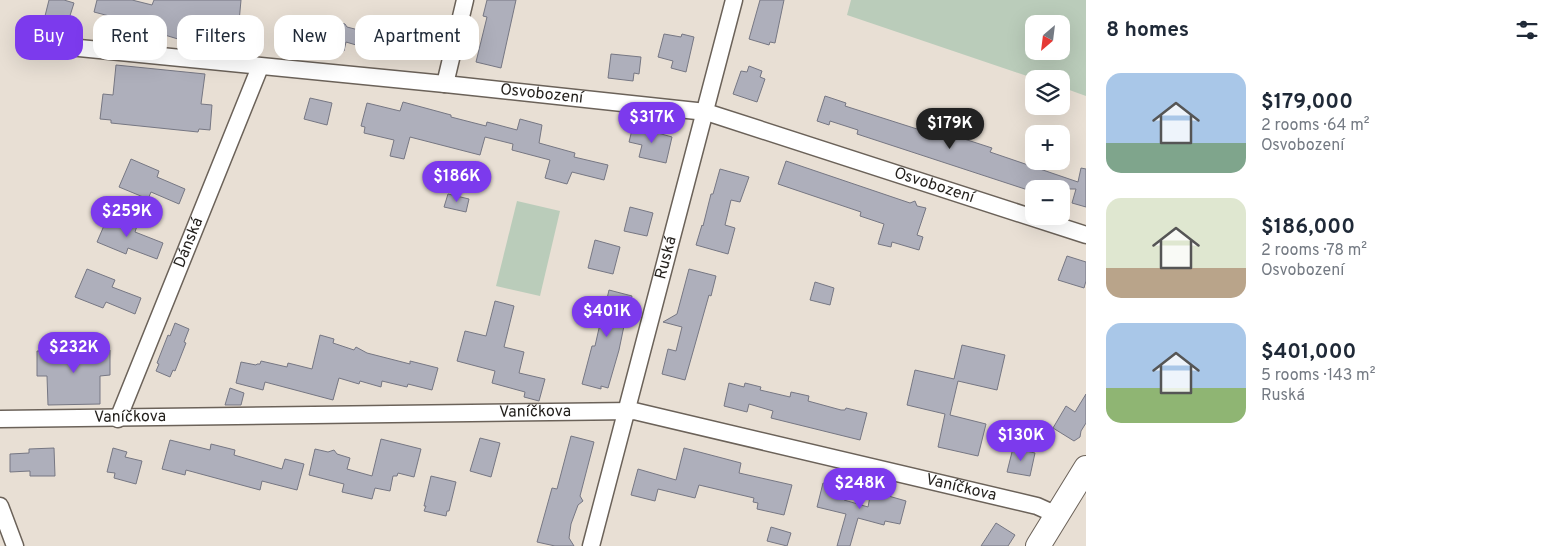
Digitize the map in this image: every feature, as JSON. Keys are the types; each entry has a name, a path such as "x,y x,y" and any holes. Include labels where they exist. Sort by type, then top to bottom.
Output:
{"main road":[{"path":"1038,546 1086,468"}],"street":[{"path":"445,84 465,0"},
{"name":"Ruská","path":"591,546 734,0"},
{"name":"Osvobození","path":"83,48 706,112 1086,235"},
{"name":"Dánská","path":"118,418 260,67"},
{"name":"Vaníčkova","path":"0,419 626,411 649,414 1037,506 1057,515"},
{"path":"0,506 15,546"}],"green space":[{"path":"851,0 1086,0 1086,96 1070,90 1070,70 1025,70 1025,75 847,15"},
{"path":"517,201 560,211 540,296 496,286"}],"building":[{"path":"49,0 64,0 74,3 70,15 45,15"},
{"path":"97,0 132,0 152,5 154,0 241,0 240,15 177,15 177,39 167,36 167,15 105,15 94,12"},
{"path":"487,0 516,0 501,68 476,62 479,60 479,50 487,17 483,16"},
{"path":"760,0 784,0 775,43 770,42 769,45 749,39"},
{"path":"345,24 347,27 355,29 355,45 346,42 345,46"},
{"path":"664,34 681,37 682,34 694,37 686,72 671,68 673,61 658,57"},
{"path":"611,54 641,57 639,74 634,73 633,81 608,78"},
{"path":"116,65 205,74 201,104 212,105 210,130 199,129 198,132 111,123 111,120 100,119 103,94 113,95"},
{"path":"749,66 762,71 760,77 765,79 757,102 733,94 741,71 747,72"},
{"path":"825,96 846,103 845,106 917,129 918,124 992,148 990,152 1025,164 1025,170 1043,170 1078,182 1081,168 1086,169 1086,207 1072,203 1076,189 1070,189 1070,180 1025,180 1025,189 857,134 858,130 830,121 829,125 817,121"},
{"path":"310,98 332,103 327,125 304,119"},
{"path":"403,102 486,126 487,122 517,130 520,119 542,125 539,143 575,153 574,157 608,165 604,180 572,172 567,184 545,178 550,160 512,150 513,144 485,137 480,155 410,137 404,159 390,156 394,140 364,133 365,127 361,126 367,103 400,111"},
{"path":"633,126 672,137 666,163 639,157 642,145 629,142"},
{"path":"131,159 159,171 157,177 185,189 179,204 151,192 148,199 119,187"},
{"path":"786,161 910,203 915,201 917,206 926,208 917,235 923,237 919,250 892,242 891,247 878,244 884,224 860,216 861,212 778,184"},
{"path":"720,169 749,177 740,202 731,200 725,225 735,228 728,254 696,245"},
{"path":"448,194 469,199 466,212 444,207"},
{"path":"630,207 653,213 647,236 624,231"},
{"path":"109,214 137,226 135,232 163,243 157,259 128,248 126,254 97,242"},
{"path":"595,240 620,247 613,274 588,268"},
{"path":"1067,256 1086,262 1084,288 1058,280"},
{"path":"87,269 115,280 112,287 141,298 135,314 106,302 103,308 75,297"},
{"path":"689,269 716,276 685,380 662,374 668,349 676,351 682,327 663,322 677,314"},
{"path":"815,282 834,288 830,305 810,300"},
{"path":"609,290 632,296 627,314 635,318 633,323 625,321 608,388 601,386 601,389 582,384 592,346 595,346 602,315 584,310 587,298 606,303"},
{"path":"495,301 514,306 504,347 524,352 519,373 545,379 539,401 524,397 525,392 492,383 495,371 457,361 465,331 486,336"},
{"path":"175,323 189,329 184,342 186,343 175,371 173,370 170,377 156,371 159,364 157,363 168,335 170,336"},
{"path":"320,335 334,339 333,343 354,350 356,347 367,353 410,364 410,361 438,368 432,390 408,384 407,387 382,381 381,387 360,381 359,384 339,378 333,400 265,382 263,390 236,383 241,362 256,365 260,364 261,361 287,367 288,363 312,369"},
{"path":"962,345 1005,355 997,390 958,381 950,415 986,424 978,456 938,447 945,414 907,405 915,370 954,379"},
{"path":"99,347 99,350 110,350 110,375 100,376 100,404 48,405 47,376 37,376 37,351 47,351 47,348"},
{"path":"729,383 744,387 745,383 761,387 760,390 790,397 791,392 809,396 808,401 841,410 846,408 867,413 860,440 771,418 773,411 749,404 747,412 724,406"},
{"path":"230,388 244,393 241,405 225,405"},
{"path":"1086,394 1086,423 1080,437 1074,441 1053,428 1066,406 1075,412"},
{"path":"571,436 594,442 580,496 583,501 578,505 571,524 569,538 574,546 555,546 537,542 552,488 557,489"},
{"path":"480,438 500,443 491,477 470,471"},
{"path":"381,439 421,449 414,477 398,473 397,476 393,476 390,491 375,488 372,499 342,492 344,484 309,475 315,449 328,452 334,450 337,454 350,458 347,469 372,476"},
{"path":"170,440 210,450 211,444 235,450 234,455 282,469 285,459 304,464 297,490 262,481 260,490 186,470 185,475 162,469"},
{"path":"54,448 55,476 30,476 30,471 10,472 10,454 29,453 29,449"},
{"path":"113,448 127,452 125,457 142,461 136,484 114,478 115,473 107,472"},
{"path":"684,448 741,463 739,473 792,485 784,515 757,509 758,503 753,502 754,498 699,485 695,498 658,489 655,501 631,495 638,469 676,480"},
{"path":"1013,448 1035,453 1030,476 1007,472"},
{"path":"431,476 456,482 446,516 424,511"},
{"path":"823,483 835,486 839,484 844,485 846,490 844,500 868,507 871,491 906,501 900,524 885,521 884,525 858,518 850,546 837,546 846,514 817,507"},
{"path":"996,523 1015,535 1008,546 981,546"},
{"path":"771,527 791,533 787,546 767,541"}]}
